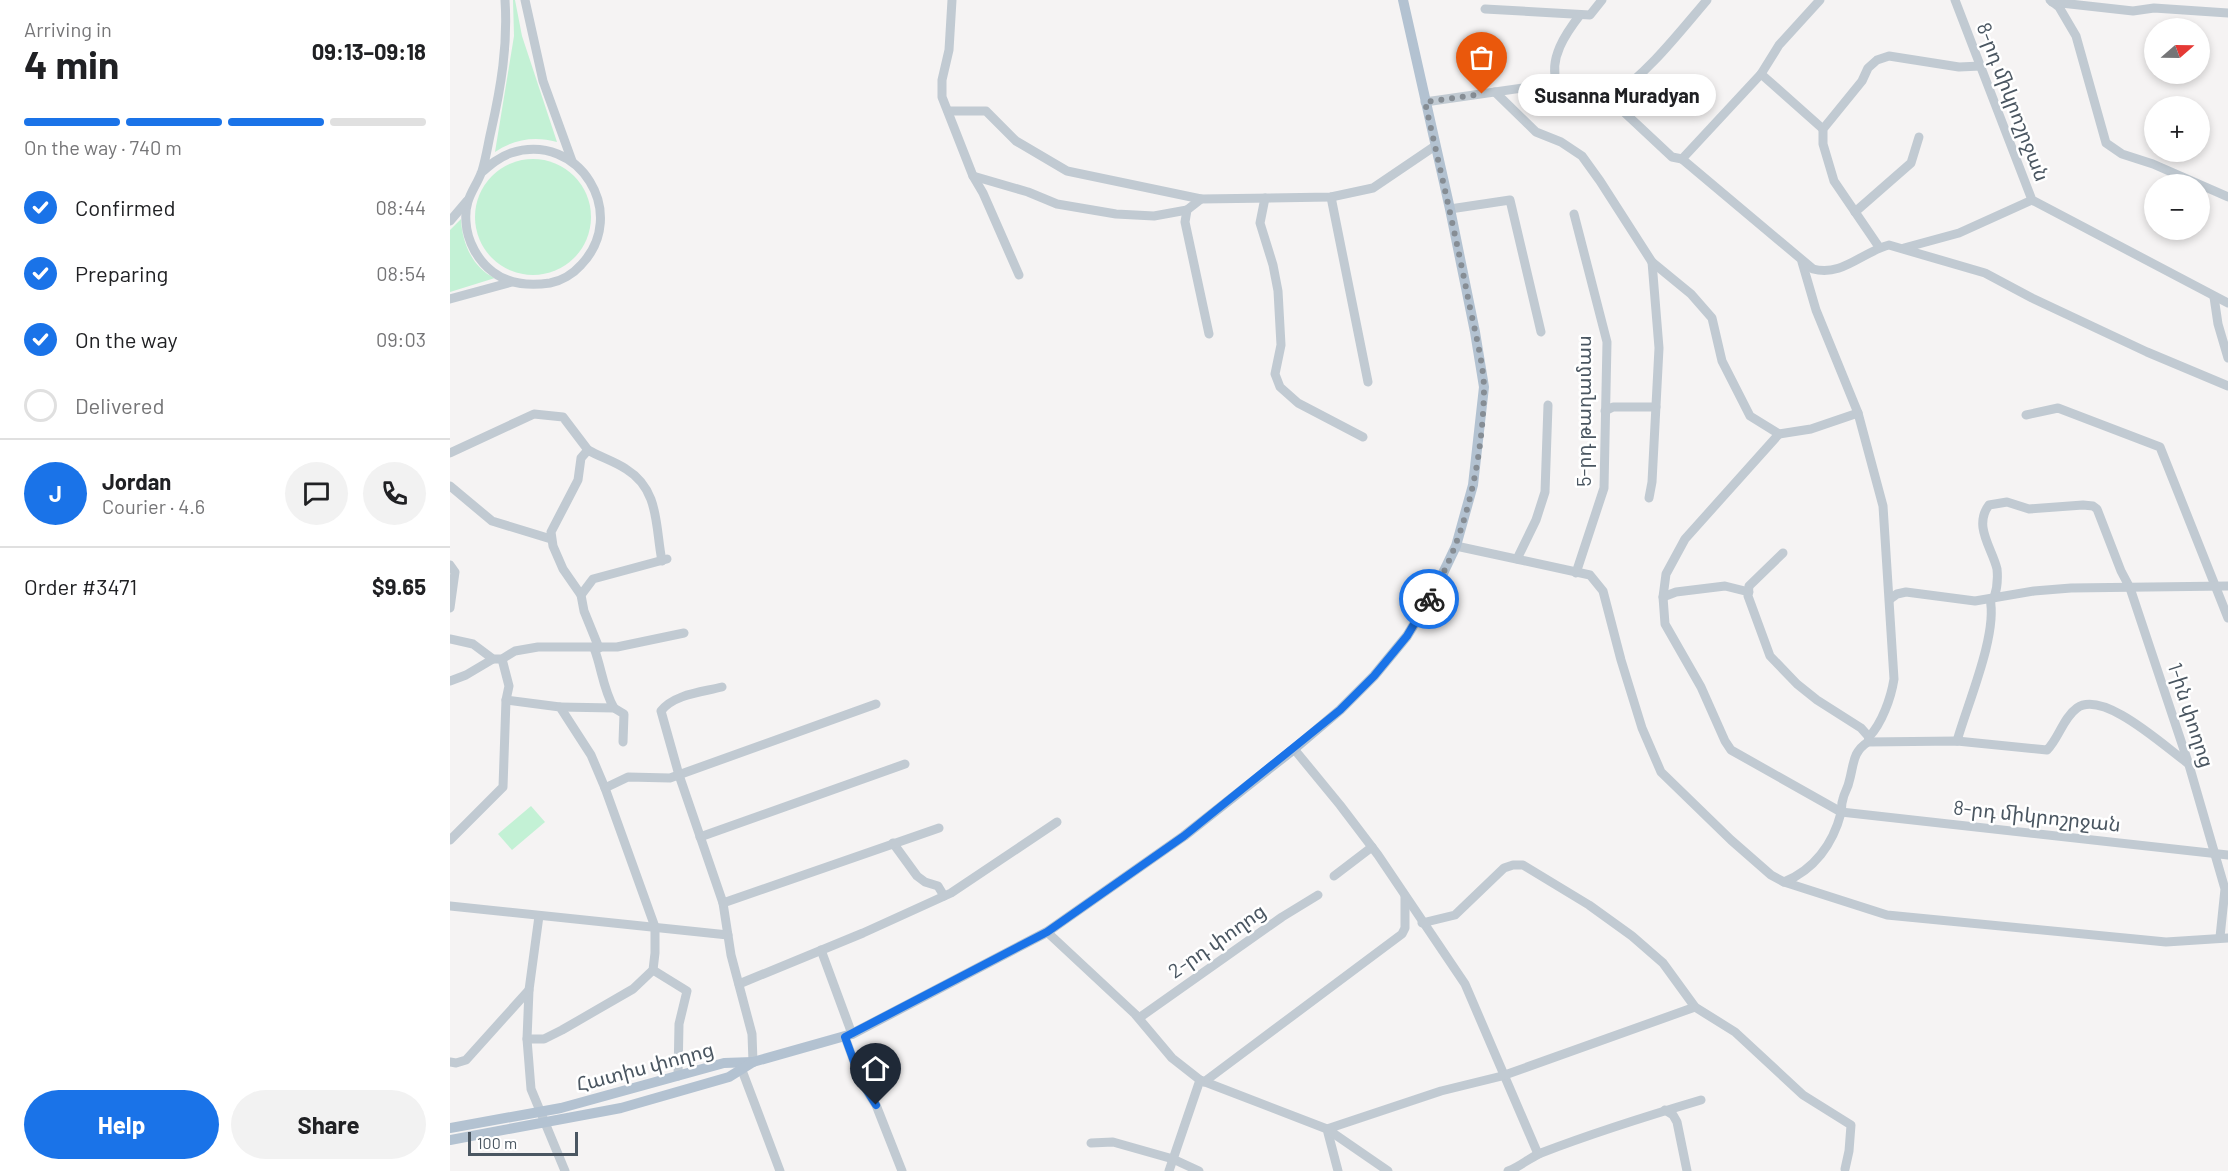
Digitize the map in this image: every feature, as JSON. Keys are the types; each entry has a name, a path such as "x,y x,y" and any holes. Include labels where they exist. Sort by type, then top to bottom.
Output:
{"main road":[{"name":"Հատիս փողոց","path":"450,1140 621,1108 729,1077 741,1066 849,1035 1047,932 1184,836 1294,749 1340,710 1365,685 1407,636 1435,590 1456,546 1473,485 1484,387 1450,209 1403,0"},
{"name":"Հատիս փողոց","path":"450,1128 561,1108 724,1063 741,1066"}],"street":[{"path":"450,221 467,201 481,173 501,87 507,26 505,0"},
{"path":"525,0 543,81 572,161"},
{"path":"952,0 949,50 942,80 942,97 973,176 983,193 1019,275"},
{"path":"1485,9 1590,15 1602,0"},
{"path":"1610,99 1622,91 1672,40 1707,0"},
{"path":"1682,159 1761,74 1779,45 1820,0"},
{"name":"8-րդ միկրոշրջան","path":"1954,0 2032,200 2228,303"},
{"path":"2051,1 2133,11 2154,8 2228,13"},
{"path":"2051,1 2062,11 2076,36 2106,144 2122,154 2153,164 2228,197"},
{"path":"1557,83 1554,67 1560,46 1569,28 1580,15"},
{"path":"1879,247 1834,181 1823,144 1823,129 1862,81 1868,68 1877,60 1889,56 1959,67 1981,66"},
{"path":"1761,74 1823,129"},
{"path":"1425,102 1557,83 1596,91 1610,99 1672,157 1682,159 1813,269 1824,272 1842,268 1879,247 1889,244 1985,273 2032,298 2147,352 2228,386"},
{"path":"1495,92 1536,132 1561,142 1581,156 1652,261 1691,294 1712,318 1722,361 1750,416 1779,434"},
{"path":"948,111 987,111 1016,141 1067,171 1201,199 1331,197 1373,188 1435,146"},
{"path":"1855,212 1911,163 1919,137"},
{"path":"467,201 465,222 470,241 480,259 494,273 512,282 533,286 555,282 574,272 589,257 598,238 601,216 598,195 587,176 572,161 542,150 526,150 510,153 495,161 481,173"},
{"path":"973,176 1028,192 1057,204 1116,214 1154,216 1187,210 1201,199"},
{"path":"1331,197 1368,382"},
{"path":"1265,198 1260,223 1273,265 1278,291 1281,345 1275,374 1280,387 1298,403 1362,437"},
{"path":"1450,209 1510,200 1541,332"},
{"path":"1902,248 1959,233 2032,200"},
{"path":"1187,210 1185,222 1189,245 1209,334"},
{"name":"5-րդ թաղամաս","path":"1574,214 1606,342 1604,488 1576,573"},
{"path":"1649,498 1652,482 1659,348 1652,261"},
{"path":"1784,882 1804,872 1821,854 1833,833 1850,781 1855,755 1879,724 1893,686 1890,598 1883,506 1858,413 1816,310 1802,262"},
{"path":"450,299 512,282"},
{"path":"2214,297 2218,324 2228,358"},
{"path":"1517,558 1536,520 1545,492 1548,405"},
{"path":"1605,411 1613,407 1656,407"},
{"path":"2026,415 2058,408 2160,447 2228,618"},
{"path":"1841,812 1731,750 1701,687 1665,624 1663,597 1666,574 1685,539 1779,434 1811,429 1858,413"},
{"path":"450,453 534,414 564,417 588,450 626,469 645,485 656,512 657,537 665,560 593,579 581,595"},
{"path":"588,450 581,458 578,480 551,532 550,539 563,569 581,595 597,648 602,683 614,708"},
{"path":"450,486 492,521 550,539"},
{"name":"1-ին փողոց","path":"1992,598 1996,590 1997,569 1983,528 1986,508 1999,502 2007,502 2027,509 2083,505 2096,508 2102,517 2121,571 2130,588 2189,765 2225,889 2224,938"},
{"path":"1456,546 1590,575 1603,591 1620,660 1642,728 1661,772 1731,840 1771,875 1784,882 1887,915 2166,942 2224,938"},
{"path":"1783,553 1749,586 1748,596 1770,656 1797,684 1817,700 1861,728 1868,739"},
{"path":"450,565 455,572 450,608"},
{"path":"1663,597 1676,592 1725,586 1749,592"},
{"path":"1890,598 1906,592 1975,601 2034,591 2228,586"},
{"path":"1957,741 1975,690 1991,616 1992,598"},
{"path":"450,681 515,651 538,647 597,648 633,645 684,633"},
{"path":"450,639 473,644 497,659 509,686 506,700 503,787 450,840"},
{"path":"722,687 678,698 661,711 679,774 723,903 728,935 752,1034 753,1062"},
{"path":"506,700 560,707 614,708 624,714 623,742"},
{"path":"1868,739 1957,741 2047,750 2055,742 2069,716 2076,709 2089,704 2123,716 2152,734 2189,765"},
{"path":"605,788 628,777 670,778 876,705"},
{"path":"527,1039 544,1039 562,1030 633,989 653,970 655,927 591,755 560,707"},
{"path":"1294,749 1372,847 1465,984 1502,1076 1538,1154"},
{"path":"700,837 905,764"},
{"name":"8-րդ միկրոշրջան","path":"1841,812 2228,855"},
{"path":"739,984 944,896 1057,822"},
{"path":"723,903 939,828"},
{"path":"894,843 917,876 925,882 938,886 944,896"},
{"path":"1334,876 1372,847"},
{"path":"1422,922 1455,915 1504,868 1523,865 1589,905 1632,936 1663,963 1695,1007 1735,1032 1803,1095 1851,1125 1845,1169"},
{"path":"1169,1171 1202,1081 1402,934 1405,928 1405,894"},
{"name":"2-րդ փողոց","path":"1139,1018 1282,917 1318,895"},
{"path":"450,906 728,935"},
{"path":"539,916 529,990 527,1039 531,1089 565,1171"},
{"path":"1047,932 1139,1018 1172,1058 1202,1081 1327,1129 1388,1171"},
{"path":"821,950 849,1035 861,1081 876,1105 902,1171"},
{"path":"653,970 687,991 679,1024 678,1076"},
{"path":"450,1062 466,1060 529,990"},
{"path":"1327,1129 1441,1091 1502,1076 1695,1007"},
{"path":"741,1066 780,1171"},
{"path":"1508,1171 1518,1168 1538,1154 1665,1110 1701,1100"},
{"path":"1665,1110 1673,1115 1677,1122 1688,1171"},
{"path":"1327,1129 1338,1171"},
{"path":"1091,1143 1113,1142 1173,1159 1199,1171"}],"green space":[{"path":"513,0 515,0 522,36 557,142 541,139 525,140 510,144 495,152 514,36"},
{"path":"533,159 555,164 574,176 586,195 591,217 586,239 574,258 555,270 533,275 511,270 492,258 480,239 475,217 480,195 492,176 511,164"},
{"path":"461,219 466,245 474,261 487,274 495,278 450,292 450,230"},
{"path":"531,806 545,822 512,850 498,834"}],"way so far":[{"path":"1429,599 1456,546 1473,485 1484,387 1450,209 1425,102 1482,94"}],"place":[{"name":"Susanna Muradyan","path":"1482,94"}],"route":[{"path":"876,1105 861,1081 845,1037 1047,932 1184,836 1340,710 1374,676 1407,636 1429,599"}]}
